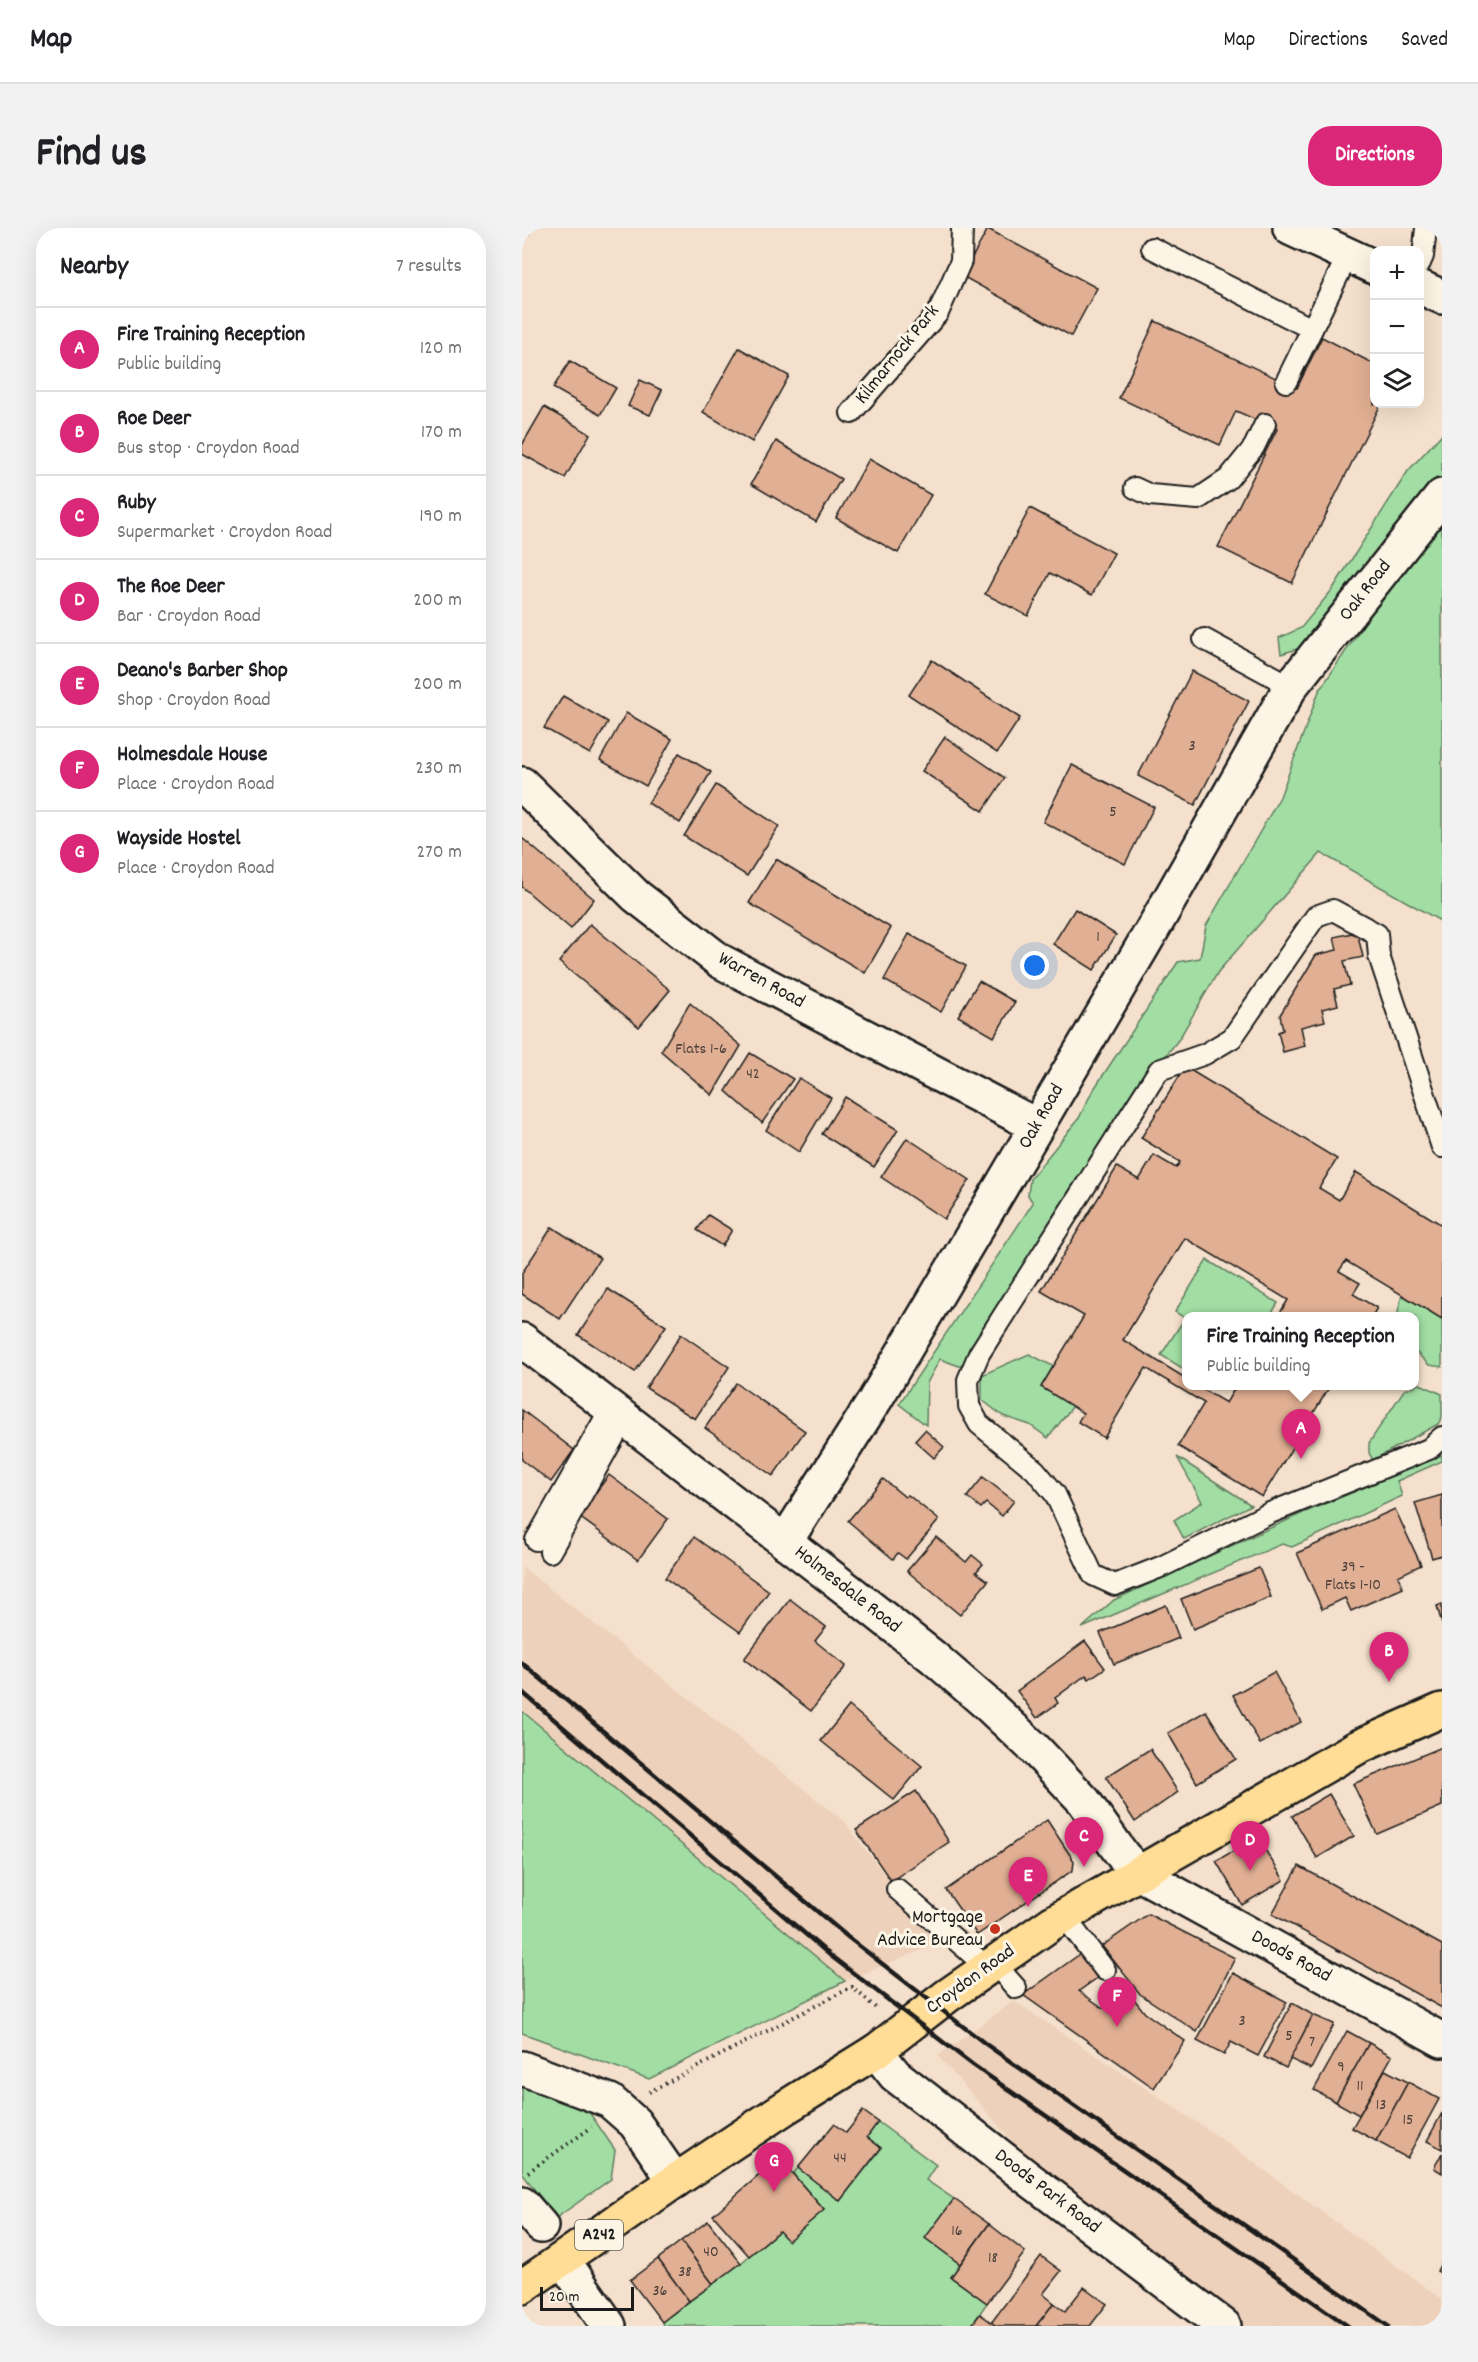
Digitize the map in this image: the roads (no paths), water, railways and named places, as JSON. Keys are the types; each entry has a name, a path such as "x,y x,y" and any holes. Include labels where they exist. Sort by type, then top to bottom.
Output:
{"main road":[{"name":"Croydon Road","path":"522,2287 786,2107 876,2051 991,1966 1064,1916 1358,1747 1442,1710"}],"street":[{"path":"1290,228 1361,261"},
{"path":"1424,289 1442,297"},
{"name":"Oak Road","path":"785,1542 875,1400 1037,1126 1158,920 1291,686 1442,496"},
{"name":"Warren Road","path":"522,784 636,896 720,961 1037,1126"},
{"name":"Holmesdale Road","path":"522,1340 933,1657 986,1702 1084,1801 1123,1856 1140,1874"},
{"name":"Doods Road","path":"1140,1874 1442,2040"},
{"name":"Doods Park Road","path":"876,2051 895,2075 1224,2326"},
{"path":"522,2068 592,2093 620,2108 654,2147 675,2181"},
{"path":"563,2260 609,2326"}],"lane":[{"name":"Kilmarnock Park","path":"851,413 938,312 961,261 962,228"},
{"path":"1424,247 1426,228"},
{"path":"1152,248 1312,329"},
{"path":"1286,382 1312,329 1361,261"},
{"path":"1135,488 1150,495 1198,499 1228,479 1254,447 1265,424"},
{"path":"1204,639 1291,686"},
{"path":"1442,1147 1437,1118 1379,956 1377,933 1333,910 1316,916 1232,1038 1205,1054 1159,1070 979,1354 968,1380 969,1406 979,1424 1042,1478 1055,1494 1093,1575 1115,1585 1163,1566 1270,1514 1429,1449 1442,1437"},
{"path":"543,1546 618,1414"},
{"path":"897,1889 1016,1988"},
{"path":"1064,1916 1105,1970"}],"railway":[{"path":"522,1663 849,1938 987,2045 1388,2326"},
{"path":"522,1692 831,1956 973,2065 1348,2326"}],"place":[{"name":"Fire Training Reception","path":"1301,1459"},
{"name":"Roe Deer","path":"1389,1682"},
{"name":"Ruby","path":"1084,1867"},
{"name":"The Roe Deer","path":"1250,1871"},
{"name":"Deano's Barber Shop","path":"1028,1907"},
{"name":"Mortgage Advice Bureau","path":"995,1929"},
{"name":"Holmesdale House","path":"1117,2027"},
{"name":"Wayside Hostel","path":"774,2192"}]}
